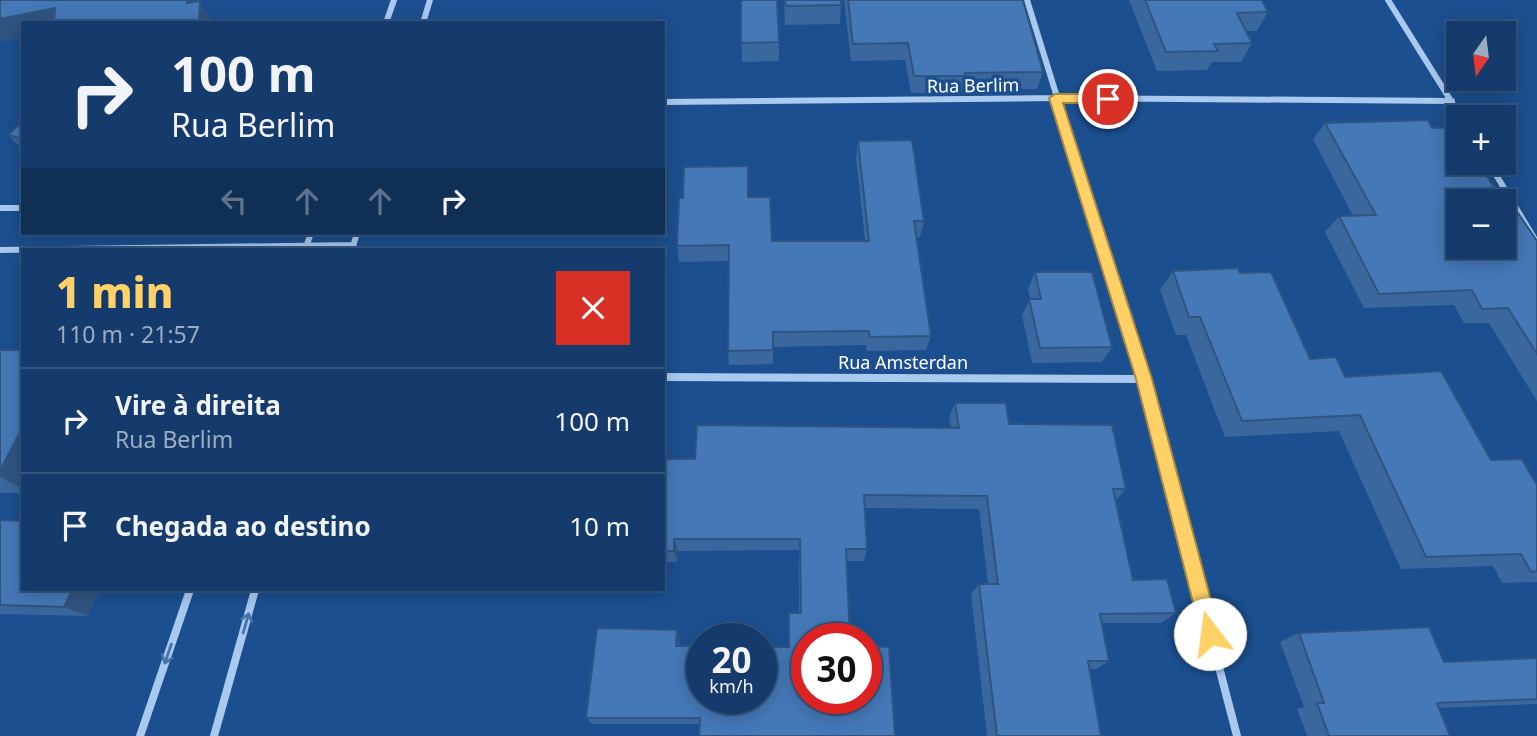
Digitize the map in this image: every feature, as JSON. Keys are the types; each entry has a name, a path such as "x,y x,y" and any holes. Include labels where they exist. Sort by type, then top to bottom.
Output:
{"street":[{"path":"387,21 394,0"},
{"path":"424,21 430,0"},
{"path":"1027,0 1055,98 1144,379 1237,736"},
{"path":"1388,0 1454,105"},
{"name":"Rua Berlim","path":"665,102 1055,98 1452,101"},
{"path":"1496,175 1537,243"},
{"path":"0,208 21,208"},
{"path":"306,248 352,247"},
{"path":"0,250 21,250"},
{"name":"Rua Amsterdan","path":"665,377 1144,379"},
{"path":"140,736 190,591"},
{"path":"214,736 255,591"}],"building":[{"path":"0,0 200,1 199,21 54,21 55,8 0,19"},
{"path":"741,0 777,0 779,42 741,43"},
{"path":"785,0 841,0 841,5 786,6"},
{"path":"848,0 1023,0 1043,72 914,76 908,43 853,44"},
{"path":"1145,0 1262,0 1268,12 1237,13 1252,43 1214,44 1218,51 1166,52"},
{"path":"1428,120 1432,128 1446,127 1446,175 1486,175 1496,189 1446,189 1446,259 1516,259 1518,213 1537,241 1537,354 1508,308 1482,309 1472,290 1379,294 1339,216 1376,215 1325,123"},
{"path":"21,123 21,138 8,135"},
{"path":"912,140 924,221 914,221 931,336 870,337 869,331 773,332 773,350 728,351 729,245 677,246 679,198 683,198 684,167 748,166 748,197 770,197 772,241 869,241 858,141"},
{"path":"1238,268 1240,273 1271,272 1310,359 1336,357 1345,377 1441,371 1491,460 1522,459 1537,485 1537,571 1531,572 1521,554 1426,557 1360,415 1242,421 1200,317 1189,317 1173,271"},
{"path":"1035,272 1092,272 1112,347 1040,348 1029,299 1041,299"},
{"path":"0,350 21,350 21,430 0,471"},
{"path":"955,403 1006,403 1009,424 1112,425 1126,489 1113,489 1133,580 1167,579 1176,613 1100,614 1109,661 1088,661 1101,736 997,736 979,584 998,584 987,496 864,495 867,549 846,549 849,623 791,623 791,714 882,714 882,647 889,647 895,736 699,736 700,718 586,718 597,628 677,630 676,646 686,646 686,714 777,714 777,647 789,647 789,613 801,613 800,539 674,539 674,551 665,551 665,459 695,459 697,425 959,428"},
{"path":"0,520 21,521 21,591 72,591 64,607 0,605"},
{"path":"1429,627 1444,662 1537,658 1537,699 1437,703 1450,736 1329,736 1317,703 1324,703 1299,633"}],"route":[{"path":"1108,99 1055,98 1144,379 1210,634"}]}
